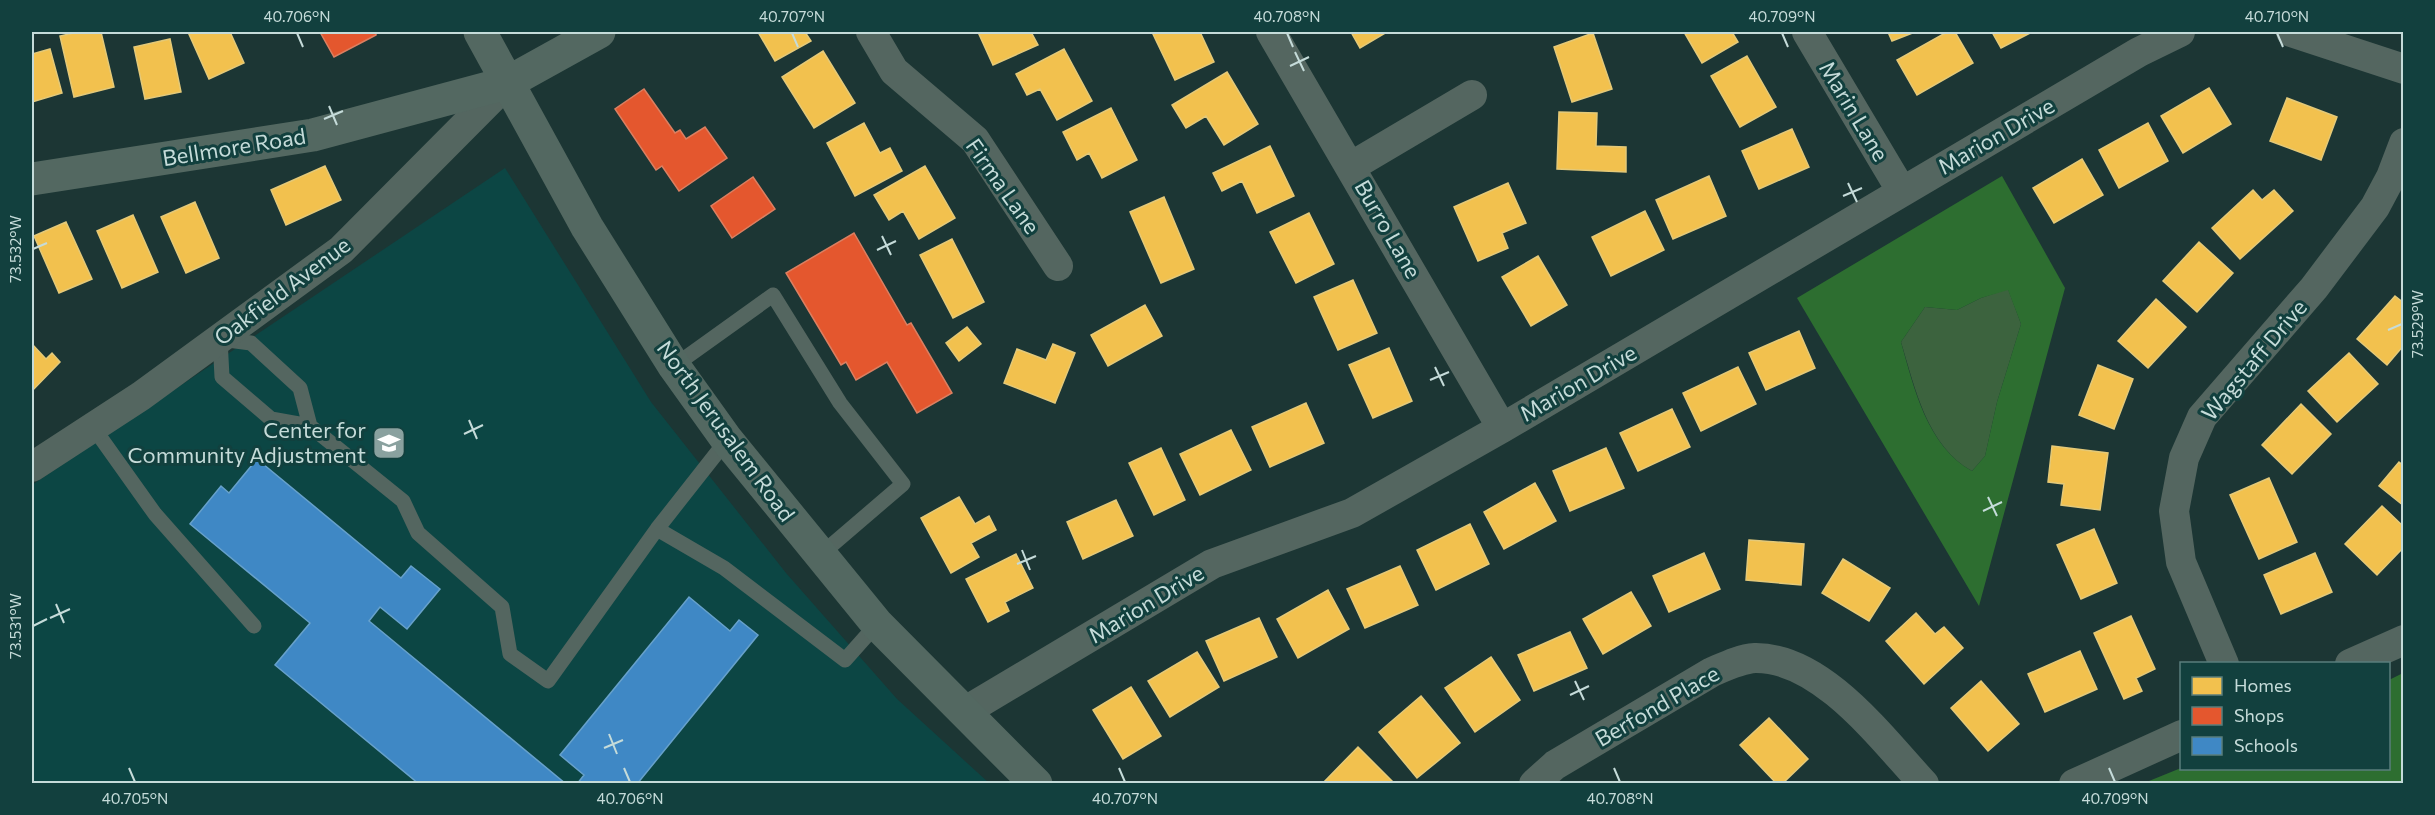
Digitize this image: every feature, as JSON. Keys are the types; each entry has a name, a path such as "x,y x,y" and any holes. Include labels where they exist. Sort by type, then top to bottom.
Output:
{"main road":[{"name":"North Jerusalem Road","path":"480,32 586,227 674,366 727,440 819,556 877,624 1036,783"},
{"name":"Bellmore Road","path":"32,179 313,135 507,83 599,32"}],"street":[{"name":"Firma Lane","path":"871,32 894,71 975,140 1058,266"},
{"name":"Burro Lane","path":"1271,32 1352,166 1502,428"},
{"name":"Marin Lane","path":"1807,32 1901,190"},
{"name":"Marion Drive","path":"964,712 1212,564 1352,513 1871,212 1901,190 1980,147 2139,52 2180,32"},
{"path":"2291,32 2403,69"},
{"name":"Oakfield Avenue","path":"32,467 220,339 341,250 507,83"},
{"path":"1352,166 1472,95"},
{"name":"Wagstaff Drive","path":"2224,662 2181,562 2174,511 2184,458 2202,417 2314,288 2374,207 2391,177 2403,143"},
{"path":"2352,662 2403,640"},
{"name":"Berfond Place","path":"1534,783 1555,765 1712,672 1735,662 1755,658 1778,661 1809,673 1845,701 1924,783"},
{"path":"2074,783 2180,735"}],"lane":[{"path":"674,366 773,296 840,403 903,484 819,556"},
{"path":"310,426 300,388 251,343 220,339 222,377 271,419 310,426 403,501 418,534 502,608 510,654 548,681 657,529 727,440"},
{"path":"93,427 155,514 254,626"},
{"path":"657,529 724,568 845,660 877,624"}],"shaded area":[{"name":"Center for Community Adjustment","path":"505,168 651,402 786,573 897,699 989,783 32,784 32,485"}],"green space":[{"path":"2002,176 2065,288 1979,606 1797,298","holes":["2008,290 2021,324 1997,402 1985,456 1972,471 1944,447 1933,431 1917,396 1901,342 1925,307 1957,310 1981,298"]},
{"path":"2008,289 2021,324 1997,402 1985,456 1972,471 1944,447 1933,431 1918,396 1901,342 1925,307 1957,310 1981,298"},
{"path":"2403,673 2403,783 2144,783 2180,768 2390,770 2390,680"}],"building: Homes":[{"path":"78,32 101,32 114,87 74,97 60,36"},
{"path":"188,32 230,32 244,63 209,79"},
{"path":"758,32 805,32 811,41 775,61"},
{"path":"978,32 1031,32 1038,45 993,65"},
{"path":"1152,32 1200,32 1214,62 1175,80"},
{"path":"1351,32 1387,32 1360,48"},
{"path":"1684,32 1732,32 1738,42 1702,63"},
{"path":"1888,32 1915,32 1892,41"},
{"path":"1947,32 1955,32 1973,63 1917,95 1897,60"},
{"path":"1992,32 2032,32 2001,48"},
{"path":"1593,33 1612,89 1572,102 1554,47"},
{"path":"170,39 181,92 145,99 134,47"},
{"path":"50,49 62,93 32,102 32,54"},
{"path":"1064,49 1092,101 1057,120 1040,89 1027,95 1016,74"},
{"path":"823,51 855,103 814,128 782,77"},
{"path":"1747,56 1776,107 1740,127 1711,76"},
{"path":"1227,72 1258,124 1224,145 1206,116 1186,128 1172,105"},
{"path":"2209,88 2231,124 2183,153 2161,116"},
{"path":"2287,98 2337,117 2321,160 2270,141"},
{"path":"1111,108 1137,160 1102,178 1089,153 1077,160 1063,132"},
{"path":"1559,112 1597,113 1596,146 1626,147 1626,172 1557,169"},
{"path":"864,123 880,153 890,148 902,171 855,196 827,143"},
{"path":"2148,123 2168,161 2119,188 2099,150"},
{"path":"1792,129 1809,167 1759,189 1742,151"},
{"path":"1270,146 1294,196 1257,213 1242,181 1222,191 1213,173"},
{"path":"2082,159 2103,195 2054,223 2033,188"},
{"path":"325,166 341,200 286,225 271,190"},
{"path":"925,166 955,218 919,239 903,211 889,220 874,195"},
{"path":"1709,176 1726,216 1673,239 1656,200"},
{"path":"1508,183 1526,223 1502,233 1508,248 1478,261 1454,207"},
{"path":"2253,190 2262,200 2274,190 2293,211 2240,259 2212,228"},
{"path":"1164,197 1194,269 1161,283 1130,212"},
{"path":"195,202 219,258 186,273 161,217"},
{"path":"1645,211 1664,250 1611,276 1592,237"},
{"path":"1309,213 1334,264 1296,283 1270,232"},
{"path":"133,215 158,272 122,288 97,231"},
{"path":"66,222 92,279 59,293 34,236"},
{"path":"952,239 984,302 953,318 920,255"},
{"path":"2199,242 2233,273 2197,312 2163,281"},
{"path":"1538,256 1567,305 1531,326 1502,277"},
{"path":"1353,280 1377,333 1338,350 1314,297"},
{"path":"2395,296 2404,303 2404,345 2387,365 2357,339"},
{"path":"2156,299 2186,327 2148,368 2118,341"},
{"path":"1145,305 1162,336 1108,366 1091,335"},
{"path":"967,327 981,344 959,361 946,343"},
{"path":"1799,331 1815,368 1766,390 1749,353"},
{"path":"32,344 46,359 52,353 60,362 32,391"},
{"path":"1053,344 1075,353 1055,403 1004,383 1017,349 1046,360"},
{"path":"1389,348 1412,401 1373,418 1349,365"},
{"path":"2349,353 2378,384 2337,422 2308,391"},
{"path":"2098,365 2133,379 2114,429 2079,415"},
{"path":"1738,367 1756,404 1701,431 1683,393"},
{"path":"1306,403 1324,443 1270,467 1252,427"},
{"path":"2301,404 2331,434 2292,474 2262,445"},
{"path":"1672,409 1690,447 1638,471 1620,433"},
{"path":"1231,430 1251,470 1200,495 1180,454"},
{"path":"2052,446 2108,453 2100,510 2061,505 2064,484 2048,482"},
{"path":"1161,448 1185,500 1154,515 1129,463"},
{"path":"1606,448 1624,488 1570,511 1553,471"},
{"path":"2399,462 2404,466 2404,506 2379,486"},
{"path":"2269,478 2297,542 2259,559 2230,495"},
{"path":"1535,483 1556,521 1504,549 1484,512"},
{"path":"959,497 975,524 989,516 996,530 971,543 979,557 951,573 921,518"},
{"path":"1116,500 1133,536 1083,559 1067,522"},
{"path":"2382,506 2404,527 2404,547 2377,575 2345,544"},
{"path":"1470,524 1489,564 1436,590 1417,550"},
{"path":"2094,529 2117,583 2081,599 2057,545"},
{"path":"1749,540 1804,544 1801,585 1746,580"},
{"path":"1704,553 1720,589 1669,612 1653,576"},
{"path":"2315,553 2332,592 2281,614 2264,575"},
{"path":"1016,554 1033,588 1005,602 1009,611 988,622 966,579"},
{"path":"1843,559 1890,588 1869,621 1822,593"},
{"path":"1400,566 1418,605 1365,628 1347,589"},
{"path":"1328,590 1349,629 1298,658 1277,619"},
{"path":"1631,592 1651,626 1603,654 1583,619"},
{"path":"1916,613 1935,634 1944,627 1963,648 1924,684 1886,641"},
{"path":"2131,616 2155,669 2136,678 2142,691 2124,699 2094,633"},
{"path":"1259,618 1277,657 1224,681 1206,641"},
{"path":"1570,632 1587,668 1534,691 1518,655"},
{"path":"2080,651 2097,689 2045,712 2028,674"},
{"path":"1197,652 1219,687 1170,717 1148,681"},
{"path":"1491,657 1520,700 1475,732 1445,688"},
{"path":"1981,681 2019,724 1988,751 1951,708"},
{"path":"1131,687 1161,736 1123,759 1093,710"},
{"path":"1421,696 1460,743 1417,778 1379,732"},
{"path":"1769,718 1808,759 1782,784 1777,784 1740,745"},
{"path":"1358,747 1395,784 1322,784"}],"building: Shops":[{"path":"320,32 376,32 376,35 334,57"},
{"path":"644,89 675,133 680,130 686,139 705,127 727,158 679,191 662,166 656,170 615,109"},
{"path":"753,177 775,209 732,238 711,206"},
{"path":"854,233 907,325 911,323 952,393 917,413 887,362 856,380 846,362 841,365 786,273"}],"building: Schools":[{"path":"257,459 401,578 411,566 440,589 407,629 380,607 369,621 566,784 419,784 275,665 310,623 190,524 221,486 229,493"},
{"path":"689,597 730,631 739,620 758,635 637,784 577,784 584,775 560,755"}],"place":[{"name":"Center for Community Adjustment","path":"389,443"}]}
